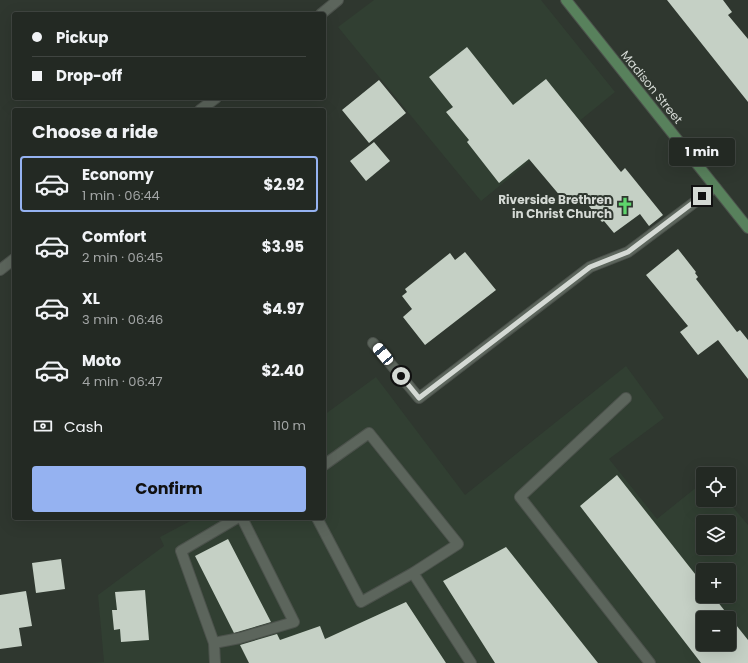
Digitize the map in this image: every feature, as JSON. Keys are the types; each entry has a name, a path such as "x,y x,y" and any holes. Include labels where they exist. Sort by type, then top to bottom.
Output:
{"main road":[{"name":"Madison Street","path":"566,0 748,228"}],"street":[{"path":"323,12 338,0"},
{"path":"203,108 213,100"},
{"path":"373,343 419,398 590,267 628,252 715,187"},
{"path":"0,270 12,261"},
{"path":"626,398 520,497 650,663"},
{"path":"318,520 361,602 413,573 458,544 369,434 326,464"},
{"path":"215,663 214,643 181,551 234,520"},
{"path":"214,643 240,638 294,622 243,520"},
{"path":"413,573 470,663"}],"shaded area":[{"path":"374,0 541,0 615,92 481,201 338,27"},
{"path":"626,366 664,418 609,459 657,519 696,488 696,507 733,507 748,525 748,663 90,663 104,662 98,595 164,546 160,537 192,520 326,520 326,414 376,377 465,495"}],"building":[{"path":"667,0 723,0 732,12 728,15 748,39 748,102"},
{"path":"467,47 513,105 546,79 621,172 625,168 663,215 649,226 640,214 614,233 604,221 602,222 579,194 567,204 529,159 499,183 467,142 469,140 446,112 453,107 429,77"},
{"path":"379,80 406,113 369,143 342,110"},
{"path":"374,142 390,161 366,181 350,161"},
{"path":"678,249 696,272 695,273 698,277 696,279 737,332 740,330 748,340 748,379 718,340 698,355 680,332 688,326 646,275"},
{"path":"465,252 496,290 425,345 403,317 412,309 402,296 407,292 405,289 450,253 455,260"},
{"path":"617,475 696,575 696,603 719,603 725,611 696,611 696,651 736,651 736,625 748,640 748,663 701,663 580,506"},
{"path":"228,539 271,622 234,633 195,556"},
{"path":"506,547 598,663 495,663 443,581"},
{"path":"61,559 65,589 36,593 32,563"},
{"path":"145,590 149,640 121,642 120,629 114,630 112,610 117,610 115,592"},
{"path":"26,591 32,626 19,628 22,646 0,649 0,595"},
{"path":"406,602 446,663 249,663 240,645 277,634 280,640 320,626 325,639"}],"place":[{"name":"Riverside Brethren in Christ Church","path":"625,206"}],"route":[{"path":"401,376 419,398 590,267 628,252 702,196"}]}
